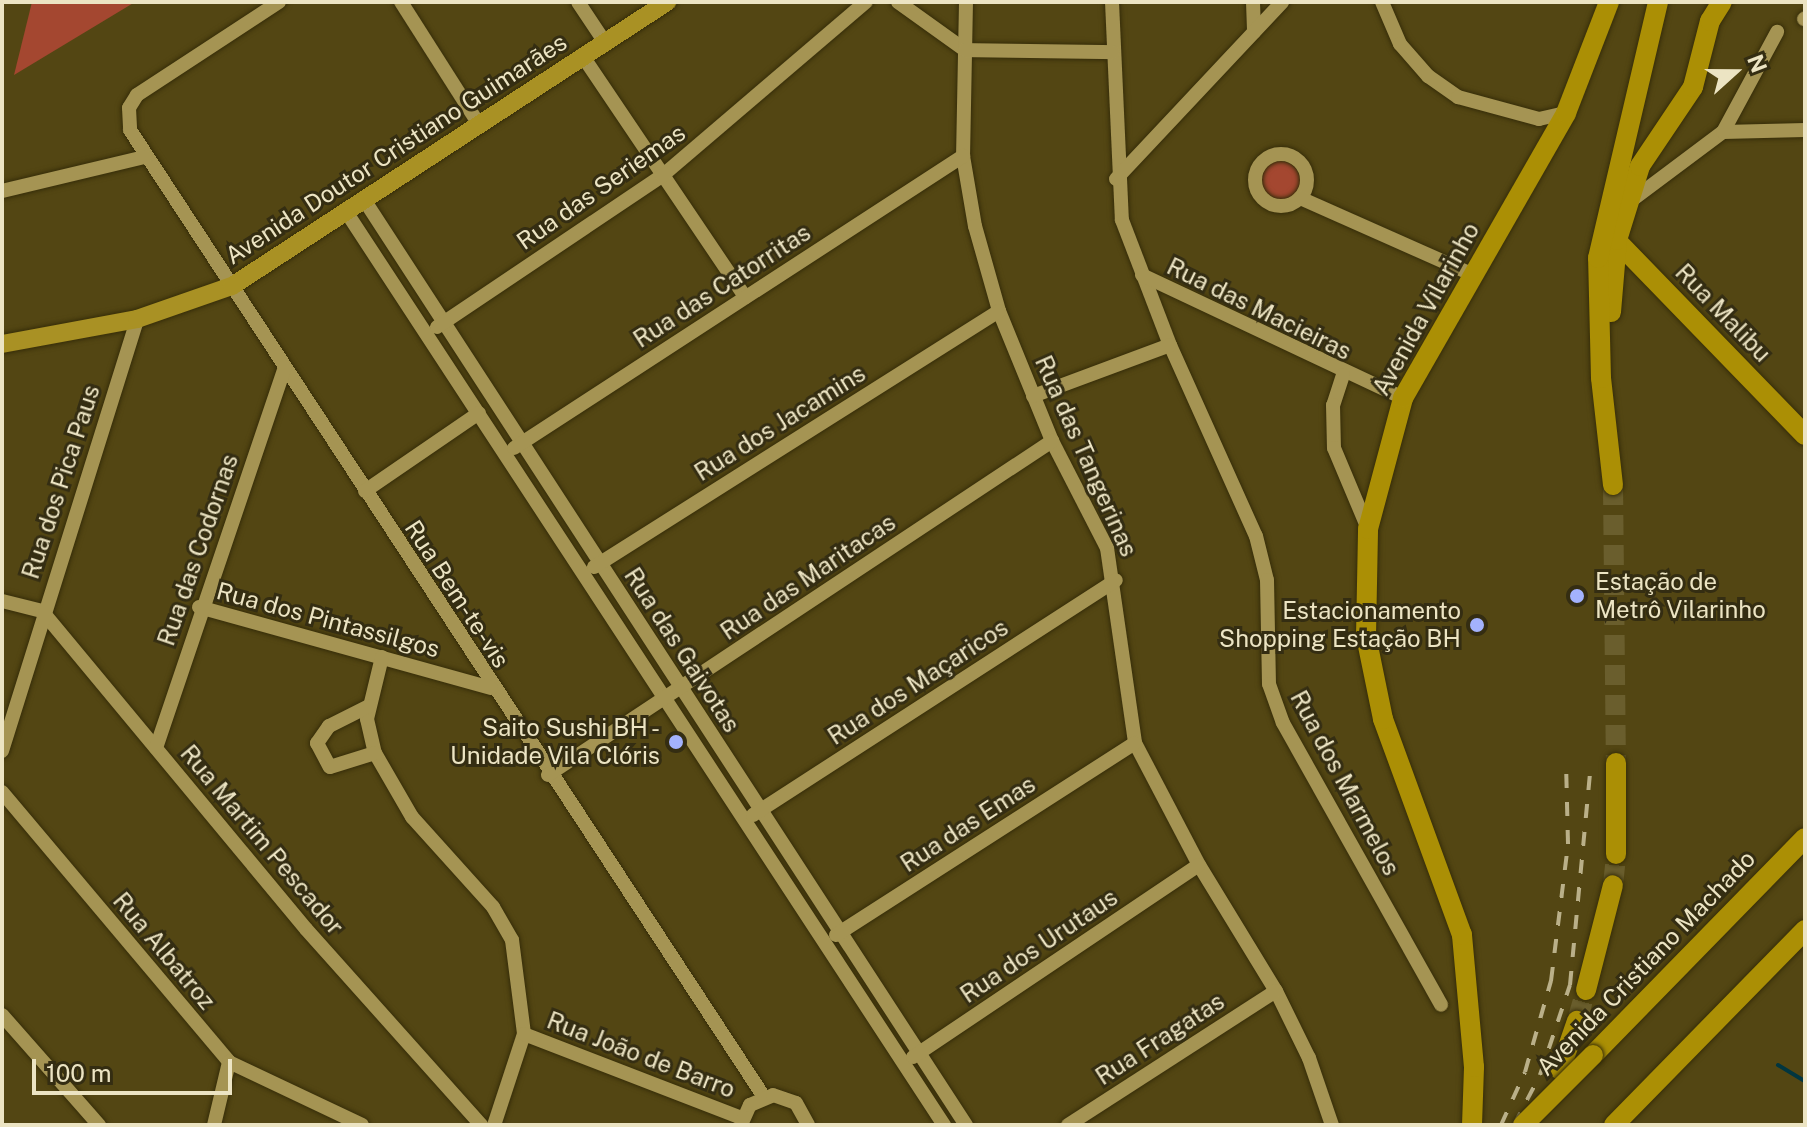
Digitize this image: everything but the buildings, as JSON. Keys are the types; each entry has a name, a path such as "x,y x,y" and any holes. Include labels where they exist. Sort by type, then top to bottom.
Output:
{"highway":[{"name":"Avenida Vilarinho","path":"1472,1125 1474,1067 1462,935 1385,729 1366,636 1368,529 1403,398 1566,113 1609,2"},
{"path":"1613,485 1601,350 1609,326 1610,234 1658,2"},
{"path":"1610,234 1627,203 1640,166 1693,87 1710,21 1722,2"},
{"name":"Rua Malibu","path":"1610,234 1805,435"},
{"path":"1616,763 1616,854"},
{"name":"Avenida Cristiano Machado","path":"1523,1125 1805,838"},
{"path":"1586,990 1613,885"},
{"path":"1614,1125 1805,930"},
{"path":"1560,1070 1577,1021"}],"main road":[{"name":"Avenida Doutor Cristiano Guimarães","path":"2,344 137,319 232,286 667,2"}],"street":[{"name":"Rua Bem-te-vis","path":"279,2 150,85 129,108 130,130 548,775 764,1097"},
{"path":"401,2 478,123"},
{"path":"578,2 604,41"},
{"name":"Rua das Seriemas","path":"426,334 662,176 866,2"},
{"path":"898,2 965,50 1113,52"},
{"name":"Rua das Tangerinas","path":"966,2 963,156 999,311 1052,441 1107,548 1116,580 1135,743 1199,865 1276,991 1309,1058 1332,1125"},
{"name":"Rua dos Marmelos","path":"1112,2 1116,179 1142,275 1256,536 1267,580 1269,684 1283,723 1441,1005"},
{"path":"1253,2 1254,32"},
{"path":"1116,179 1282,2"},
{"path":"1382,2 1400,44 1428,76 1458,97 1539,119 1566,113"},
{"path":"1627,203 1723,132 1777,32"},
{"path":"582,55 745,297"},
{"path":"1539,119 1552,138"},
{"path":"1723,132 1805,130"},
{"name":"Rua das Catorritas","path":"506,454 963,156"},
{"path":"2,191 145,157"},
{"name":"Rua das Gaivotas","path":"363,198 966,1125"},
{"path":"1300,198 1474,275"},
{"name":"Rua das Gaivotas","path":"345,210 944,1125"},
{"name":"Rua das Macieiras","path":"1142,275 1343,375 1403,398"},
{"name":"Rua dos Jacamins","path":"585,573 999,311"},
{"name":"Rua dos Pica Paus","path":"2,751 42,611 137,319"},
{"path":"1033,396 1170,345"},
{"name":"Rua das Codornas","path":"156,748 199,607 285,367"},
{"path":"1343,375 1333,405 1334,448 1368,529"},
{"path":"365,491 479,413"},
{"name":"Rua das Maritacas","path":"548,775 1052,441"},
{"name":"Rua dos Maçaricos","path":"745,820 1116,580"},
{"path":"2,601 42,611"},
{"name":"Rua dos Pintassilgos","path":"199,607 491,688"},
{"name":"Rua Martim Pescador","path":"42,611 481,1125"},
{"path":"382,657 369,706 375,753 412,817 493,907 512,940 524,1034 494,1125"},
{"path":"369,706 329,726 317,743 330,767 375,753"},
{"name":"Rua das Emas","path":"826,941 1135,743"},
{"name":"Rua Albatroz","path":"2,792 229,1062 362,1125"},
{"name":"Rua dos Urutaus","path":"903,1063 1199,865"},
{"name":"Rua Fragatas","path":"1068,1125 1276,991"},
{"path":"2,1015 99,1125"},
{"name":"Rua João de Barro","path":"524,1034 741,1121"},
{"path":"214,1125 229,1062"},
{"path":"741,1121 764,1097 792,1100 808,1125"}],"shaded area":[{"path":"32,2 135,2 14,75"},
{"path":"1280,161 1294,167 1300,181 1294,195 1280,201 1266,195 1260,181 1266,167"}],"waterway":[{"path":"1778,1065 1805,1081"}],"tunnel":[{"path":"1613,485 1616,763"},
{"path":"1613,885 1616,854"},
{"path":"1577,1021 1586,990"}],"railway":[{"path":"1514,1125 1540,1075 1570,985 1591,763"},
{"path":"1501,1125 1525,1072 1551,981 1568,844 1566,764"}],"place":[{"name":"Estação de Metrô Vilarinho","path":"1577,596"},
{"name":"Estacionamento Shopping Estação BH","path":"1477,625"},
{"name":"Saito Sushi BH - Unidade Vila Clóris","path":"676,742"}]}
